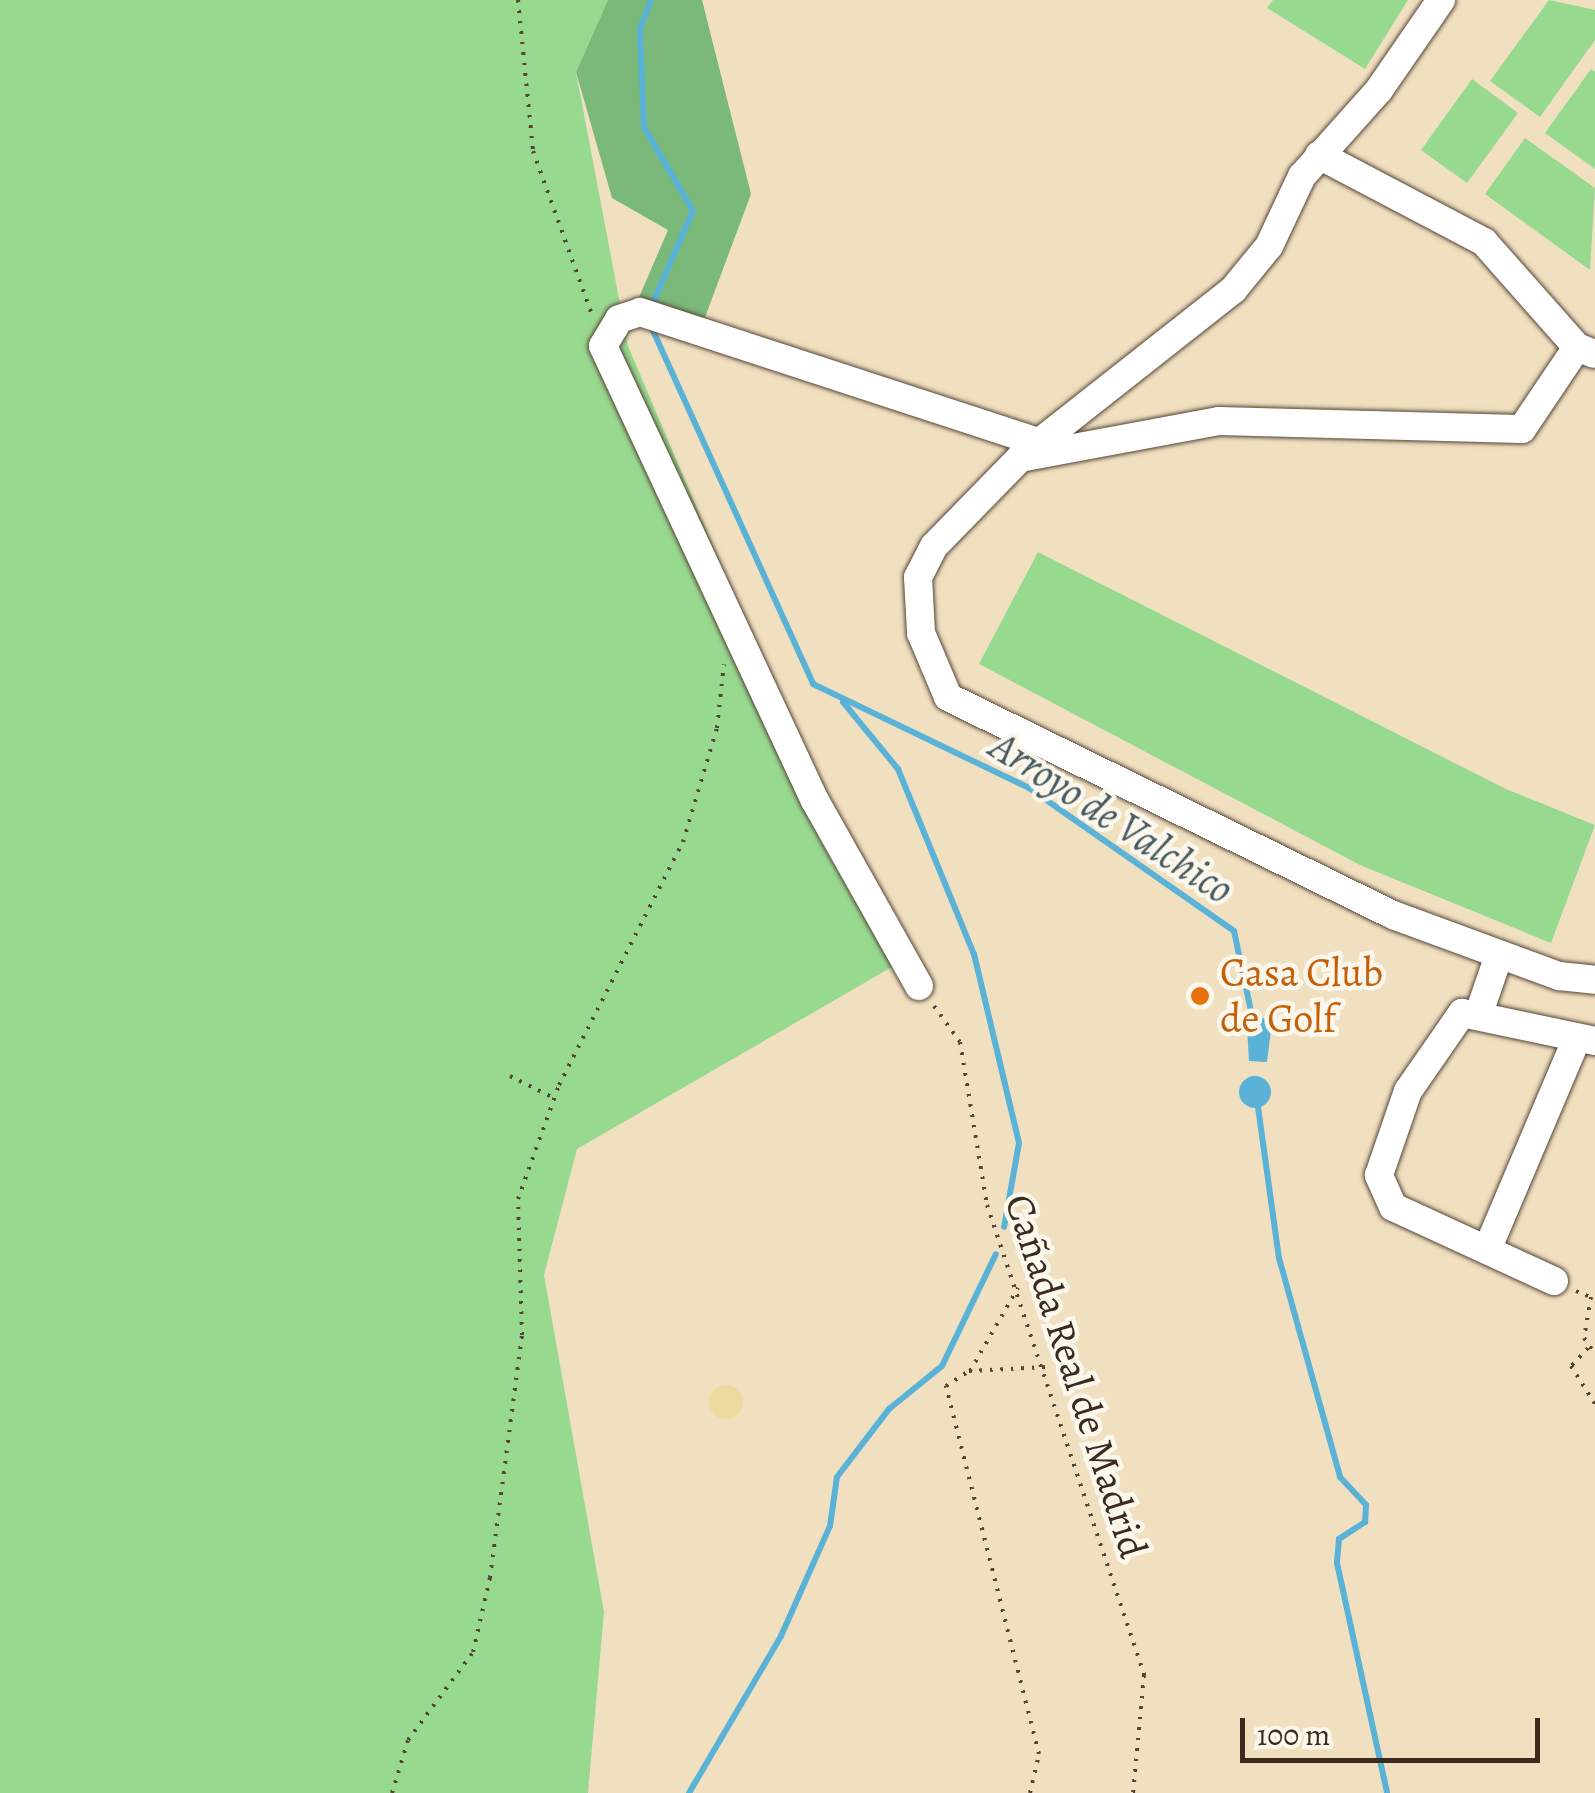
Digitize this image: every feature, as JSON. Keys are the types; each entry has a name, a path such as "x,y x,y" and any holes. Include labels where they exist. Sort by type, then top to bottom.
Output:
{"lane":[{"path":"1441,0 1379,90 1319,154 1233,290 1031,450 934,546 918,577 921,632 948,697 1393,915 1499,955 1595,980"},
{"path":"919,986 815,801 602,346 619,319 652,316 1031,450 1219,420 1522,429 1586,351 1484,242 1319,154"},
{"path":"1478,1016 1499,955"},
{"path":"1488,1250 1586,1040 1462,1013 1436,1040 1379,1175 1393,1207 1554,1280"}],"path":[{"path":"518,0 533,151 602,346"},
{"path":"392,1793 408,1740 474,1652 509,1479 522,1336 518,1199 554,1098 683,842 717,728 724,653"},
{"name":"Cañada Real de Madrid","path":"919,986 960,1042 987,1205 1047,1367 1144,1675 1133,1793"},
{"path":"510,1076 554,1098"},
{"path":"970,1372 1018,1288"},
{"path":"1590,1297 1588,1348 1571,1366 1595,1404"},
{"path":"1588,1348 1595,1354"},
{"path":"1030,1793 1039,1754 946,1386 970,1372 1047,1367"}],"green space":[{"path":"0,0 608,0 576,72 628,346 892,967 577,1149 544,1275 604,1612 588,1793 0,1793"},
{"path":"608,0 702,0 751,194 704,320 637,302 668,230 612,198 576,72"},
{"path":"1273,0 1408,0 1365,69 1267,8"},
{"path":"1549,0 1595,10 1595,40 1540,117 1490,81"},
{"path":"1591,69 1595,72 1595,169 1545,133"},
{"path":"1472,79 1518,113 1467,183 1421,150"},
{"path":"1525,138 1595,188 1590,270 1485,194"},
{"path":"1038,552 1506,789 1595,825 1551,943 1360,865 979,664"}],"sand":[{"path":"726,1385 738,1390 743,1402 738,1414 726,1419 714,1414 709,1402 714,1390"}],"water":[{"path":"1246,1010 1272,1022 1267,1062 1249,1061"},
{"path":"1255,1076 1266,1081 1271,1092 1266,1103 1255,1108 1244,1103 1239,1092 1244,1081"}],"waterway":[{"name":"Arroyo de Valchico","path":"651,0 640,28 644,127 693,211 651,307"},
{"name":"Arroyo de Valchico","path":"650,324 813,684 1029,788 1234,931 1252,1016"},
{"path":"843,702 898,769 974,954 1019,1143 1004,1227"},
{"name":"Arroyo de Valchico","path":"1258,1107 1279,1258 1340,1477 1366,1505 1365,1522 1339,1539 1337,1563 1387,1793"},
{"path":"689,1793 781,1636 830,1526 837,1477 889,1409 942,1366 996,1254"}],"place":[{"name":"Casa Club de Golf","path":"1200,996"}]}
